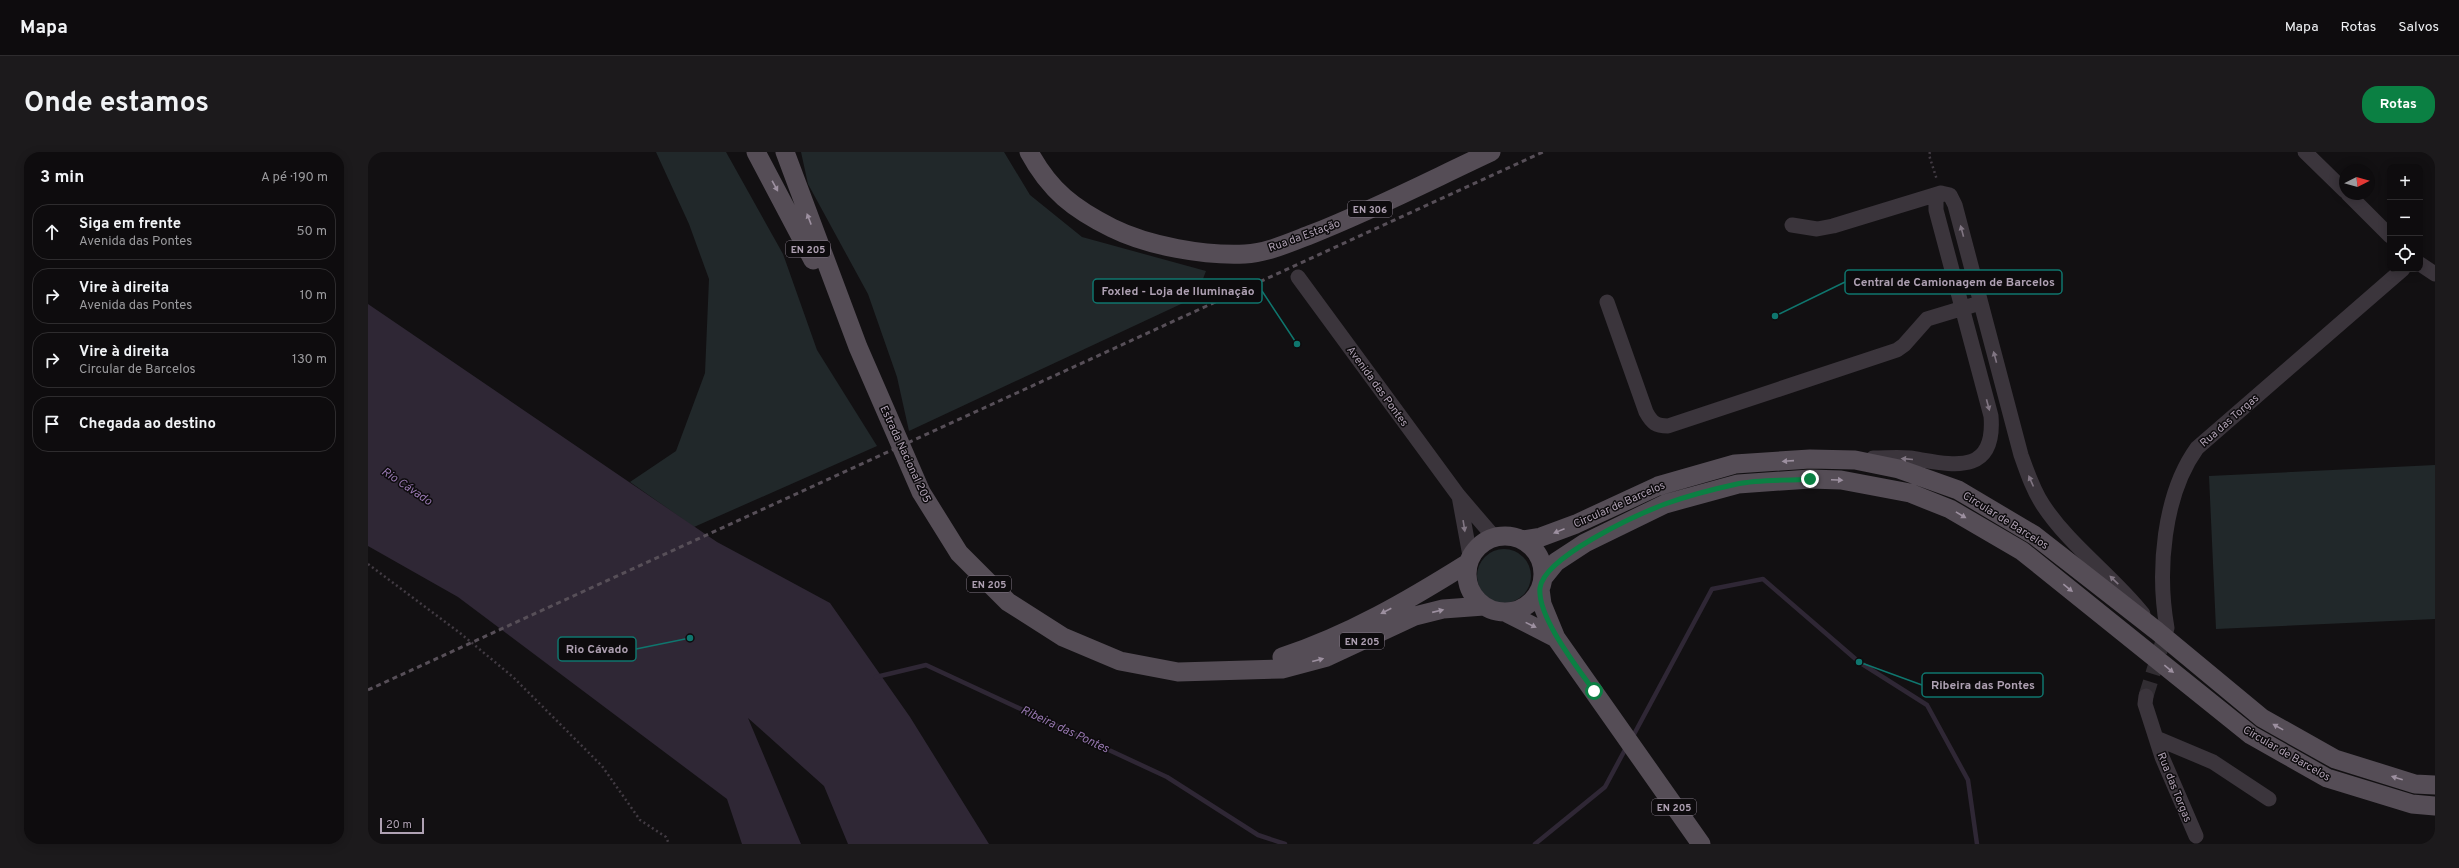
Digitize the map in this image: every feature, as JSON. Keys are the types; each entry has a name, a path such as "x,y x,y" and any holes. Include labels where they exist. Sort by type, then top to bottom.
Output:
{"main road":[{"name":"Estrada Nacional 205","path":"756,152 858,347"},
{"path":"773,152 802,200"},
{"name":"EN 205","path":"785,152 802,200"},
{"name":"Rua da Estação","path":"1030,152 1044,177 1064,198 1082,213 1130,237 1192,251 1246,254 1286,244 1339,224 1491,152"},
{"name":"Estrada Nacional 205","path":"802,200 858,347 921,492 959,553 1008,602 1063,638 1120,661 1178,672 1282,669 1327,657 1415,616 1443,609 1484,606"},
{"name":"Circular de Barcelos","path":"1523,540 1542,537 1576,524 1658,486 1735,464 1810,459 1855,460 1899,469 1958,490 2034,535 2162,630 2262,718 2335,759 2415,784 2435,785"},
{"name":"Circular de Barcelos","path":"1541,584 1556,562 1584,543 1665,504 1738,484 1810,479 1841,480 1910,493 1950,509 2022,551 2251,735 2327,778 2412,804 2435,806"},
{"path":"1494,537 1504,535 1523,540"},
{"name":"EN 205","path":"1469,560 1484,541 1494,537"},
{"name":"EN 205","path":"1523,540 1538,556 1542,604 1556,638 1701,844"},
{"name":"Estrada Nacional 205","path":"1238,671 1321,644 1424,592 1469,560"},
{"path":"1469,560 1467,580 1470,590 1484,606"},
{"path":"1505,612 1526,606 1541,584"},
{"name":"EN 205","path":"1484,606 1505,612 1556,638"}],"street":[{"path":"2305,152 2339,185"},
{"path":"1855,460 1908,458 1944,465 1962,464 1973,460 1983,453 1990,443 1992,430 1991,416 1936,210 1936,200 1941,193"},
{"path":"1792,225 1817,229 1833,226 1941,193 1950,195 1955,205 2021,455 2043,505 2063,531 2124,590 2162,630"},
{"path":"2354,200 2387,233"},
{"path":"2423,266 2435,274"},
{"name":"Rua das Torgas","path":"2162,630 2163,556 2172,506 2185,464 2197,448 2400,272"},
{"name":"Avenida das Pontes","path":"1298,277 1458,495 1494,537"},
{"path":"1607,302 1646,412 1651,422 1659,426 1668,426 1897,350 1904,345 1927,319 1980,303"},
{"name":"Avenida das Pontes","path":"1458,495 1469,560"},
{"name":"Rua das Torgas","path":"2146,696 2145,704 2156,738 2196,836"},
{"name":"Rua das Torgas","path":"2156,738 2213,762 2269,799"}],"path":[{"path":"1930,152 1929,154 1941,193"},
{"path":"368,564 513,677 602,766 640,820 666,837 669,844"}],"shaded area":[{"path":"656,152 726,152 783,254 817,350 877,446 694,527 630,482 676,451 705,373 709,279 689,224"},
{"path":"801,152 1004,152 1030,195 1082,237 1206,271 1196,297 909,431 897,377 868,294 808,184"},
{"path":"2435,465 2435,619 2216,629 2209,476"},
{"path":"1504,549 1514,551 1523,557 1529,566 1531,576 1529,586 1523,595 1514,601 1504,603 1494,601 1485,595 1479,586 1477,576 1479,566 1485,557 1494,551"}],"water":[{"path":"368,304 717,542 830,603 910,717 989,844 848,844 824,786 748,718 801,844 742,844 727,799 458,597 368,546"}],"waterway":[{"name":"Ribeira das Pontes","path":"1632,738 1712,589 1763,579 1859,662 1927,705 1968,780 1977,844"},
{"name":"Ribeira das Pontes","path":"876,677 926,665 1167,777 1258,835 1285,844"},
{"name":"Ribeira das Pontes","path":"1535,844 1605,787 1627,746"}],"tunnel":[{"path":"2146,696 2167,628"}],"railway":[{"path":"368,690 1543,152"}],"place":[{"name":"Central de Camionagem de Barcelos","path":"1775,316"},
{"name":"Foxled - Loja de Iluminação","path":"1297,344"},
{"name":"Rio Cávado","path":"690,638"},
{"name":"Ribeira das Pontes","path":"1859,662"}],"route":[{"path":"1594,691 1556,638 1542,604 1540,589 1542,578 1556,562 1584,543 1665,504 1738,484 1810,479"}]}
